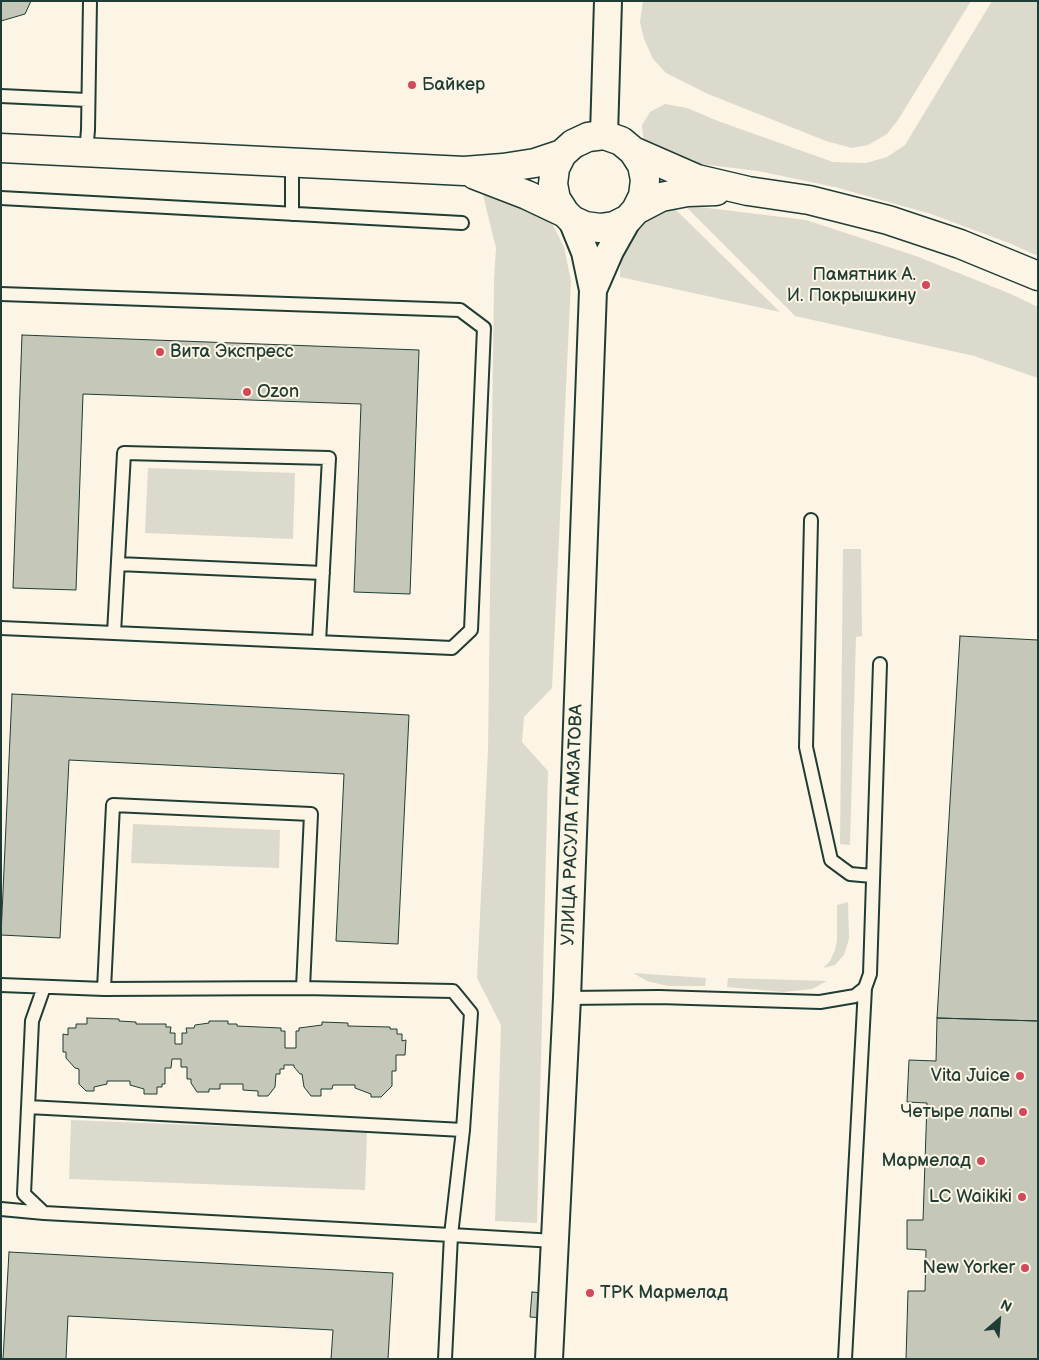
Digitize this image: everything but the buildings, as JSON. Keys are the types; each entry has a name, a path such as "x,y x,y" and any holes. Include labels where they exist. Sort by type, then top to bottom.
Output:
{"main road":[{"path":"568,216 556,200 553,184 555,168 562,154 573,144 588,137 604,135 621,141 633,151 642,164 645,180 643,196 632,214"},
{"path":"1,148 464,171 535,164 562,154"},
{"path":"633,151 697,179 748,191 809,200 888,220 960,244 1038,276"},
{"path":"464,171 497,182 585,226 600,228 614,226 661,197 687,192 748,191"}],"street":[{"path":"604,135 608,1"},
{"name":"УЛИЦА РАСУЛА ГАМЗАТОВА","path":"593,290 610,251 632,214"},
{"name":"УЛИЦА РАСУЛА ГАМЗАТОВА","path":"548,1359 567,998 593,290 585,252 568,216"}],"lane":[{"path":"86,152 90,1"},
{"path":"1,96 87,100"},
{"path":"292,162 292,214"},
{"path":"1,198 462,223"},
{"path":"1,294 460,310 484,328 471,630 452,648 1,628"},
{"path":"114,633 124,453 329,458 319,642"},
{"path":"811,520 806,747 831,860 850,874 872,876"},
{"path":"118,564 323,573"},
{"path":"845,1359 864,988 870,974 880,664"},
{"path":"104,989 113,805 311,814 302,988"},
{"path":"1,985 104,989 302,988 452,991 471,1013 463,1130 451,1235 445,1359"},
{"path":"44,987 32,1021 24,1194 44,1213"},
{"path":"567,998 659,997 820,1002 855,996 864,988"},
{"path":"28,1108 463,1130"},
{"path":"1,1209 44,1213 554,1241"}],"shaded area":[{"path":"643,1 971,1 898,120 887,134 868,145 852,148 826,141 708,94 666,73 653,59 644,39 640,22"},
{"path":"992,1 1038,1 1038,256 1009,243 931,214 835,187 758,171 684,162 648,147 643,137 642,125 650,112 665,104 687,108 833,162 866,163 887,157 905,145"},
{"path":"483,195 510,196 532,208 553,225 564,247 571,281 552,688 524,717 522,742 548,771 537,1223 495,1221 501,1025 477,978 488,750 494,279 496,248"},
{"path":"684,205 806,220 916,256 1011,294 1038,307 1038,378 974,356 795,316"},
{"path":"661,207 675,209 780,312 620,277 621,252 631,229"},
{"path":"148,468 295,473 293,539 145,533"},
{"path":"843,549 861,549 862,636 856,637 850,845 840,844"},
{"path":"133,824 280,830 279,868 131,863"},
{"path":"848,902 849,939 844,955 835,965 823,968 830,961 835,950 837,940 837,905"},
{"path":"633,973 706,978 705,986 669,986 647,981"},
{"path":"728,978 827,981 812,989 784,992 727,987"},
{"path":"71,1120 367,1132 365,1190 69,1179"}],"place":[{"name":"Байкер","path":"412,85"},
{"name":"Памятник А. И. Покрышкину","path":"926,285"},
{"name":"Вита Экспресс","path":"160,352"},
{"name":"Ozon","path":"247,392"},
{"name":"Vita Juice","path":"1020,1076"},
{"name":"Четыре лапы","path":"1023,1112"},
{"name":"Мармелад","path":"981,1161"},
{"name":"LC Waikiki","path":"1022,1197"},
{"name":"New Yorker","path":"1025,1268"},
{"name":"ТРК Мармелад","path":"590,1293"}]}
